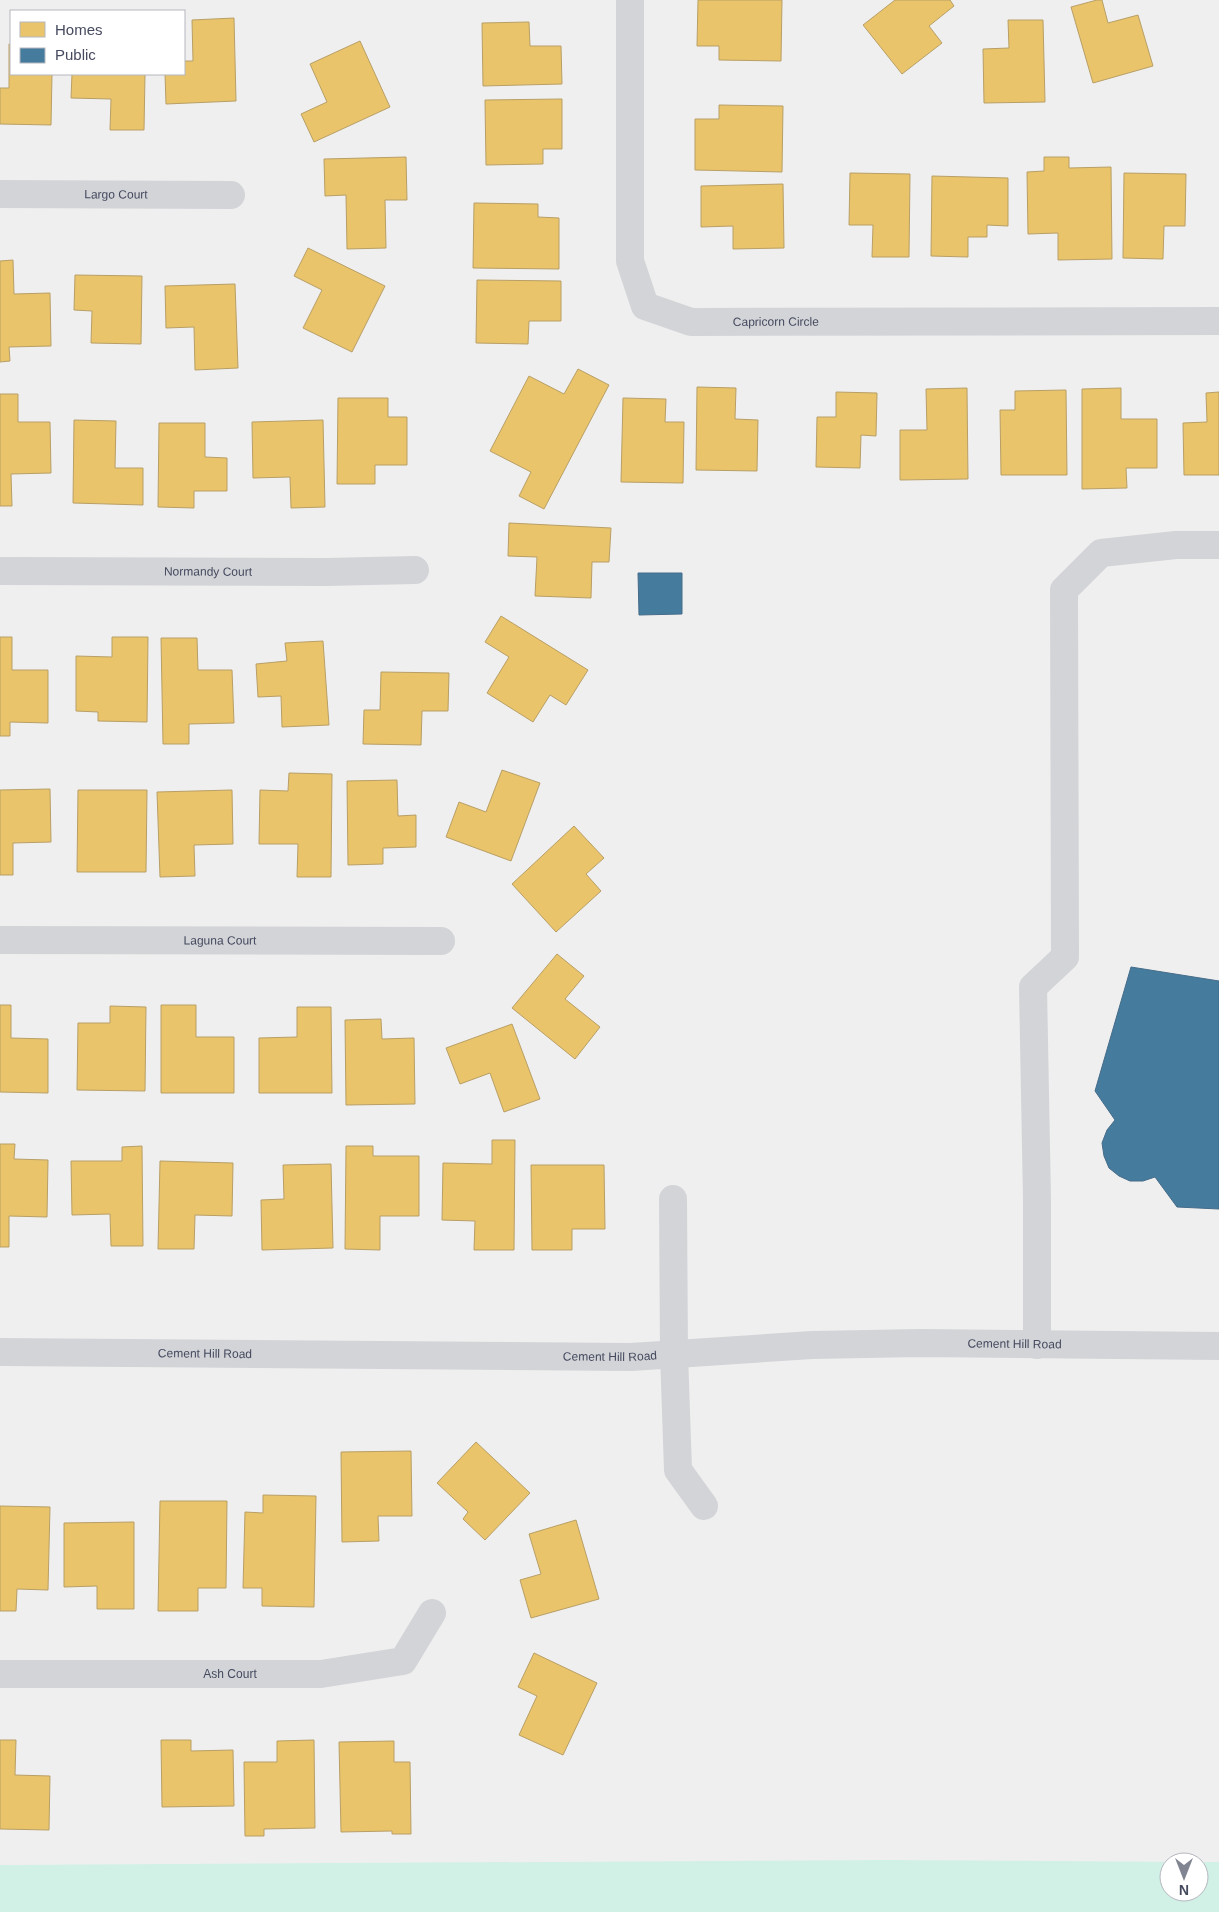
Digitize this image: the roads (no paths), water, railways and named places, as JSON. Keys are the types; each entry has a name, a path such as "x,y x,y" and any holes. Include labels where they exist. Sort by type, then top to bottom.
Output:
{"street":[{"name":"Capricorn Circle","path":"630,0 630,261 645,306 691,322 1219,321"},
{"name":"Largo Court","path":"0,194 231,195"},
{"path":"1037,1345 1037,1200 1033,987 1065,957 1064,590 1101,553 1176,545 1219,545"},
{"name":"Normandy Court","path":"0,571 326,572 415,570"},
{"name":"Laguna Court","path":"0,940 441,941"},
{"path":"673,1199 674,1354 678,1470 704,1506"},
{"name":"Cement Hill Road","path":"0,1352 631,1357 812,1345 1219,1346"},
{"name":"Ash Court","path":"0,1674 321,1674 403,1661 432,1613"}]}
